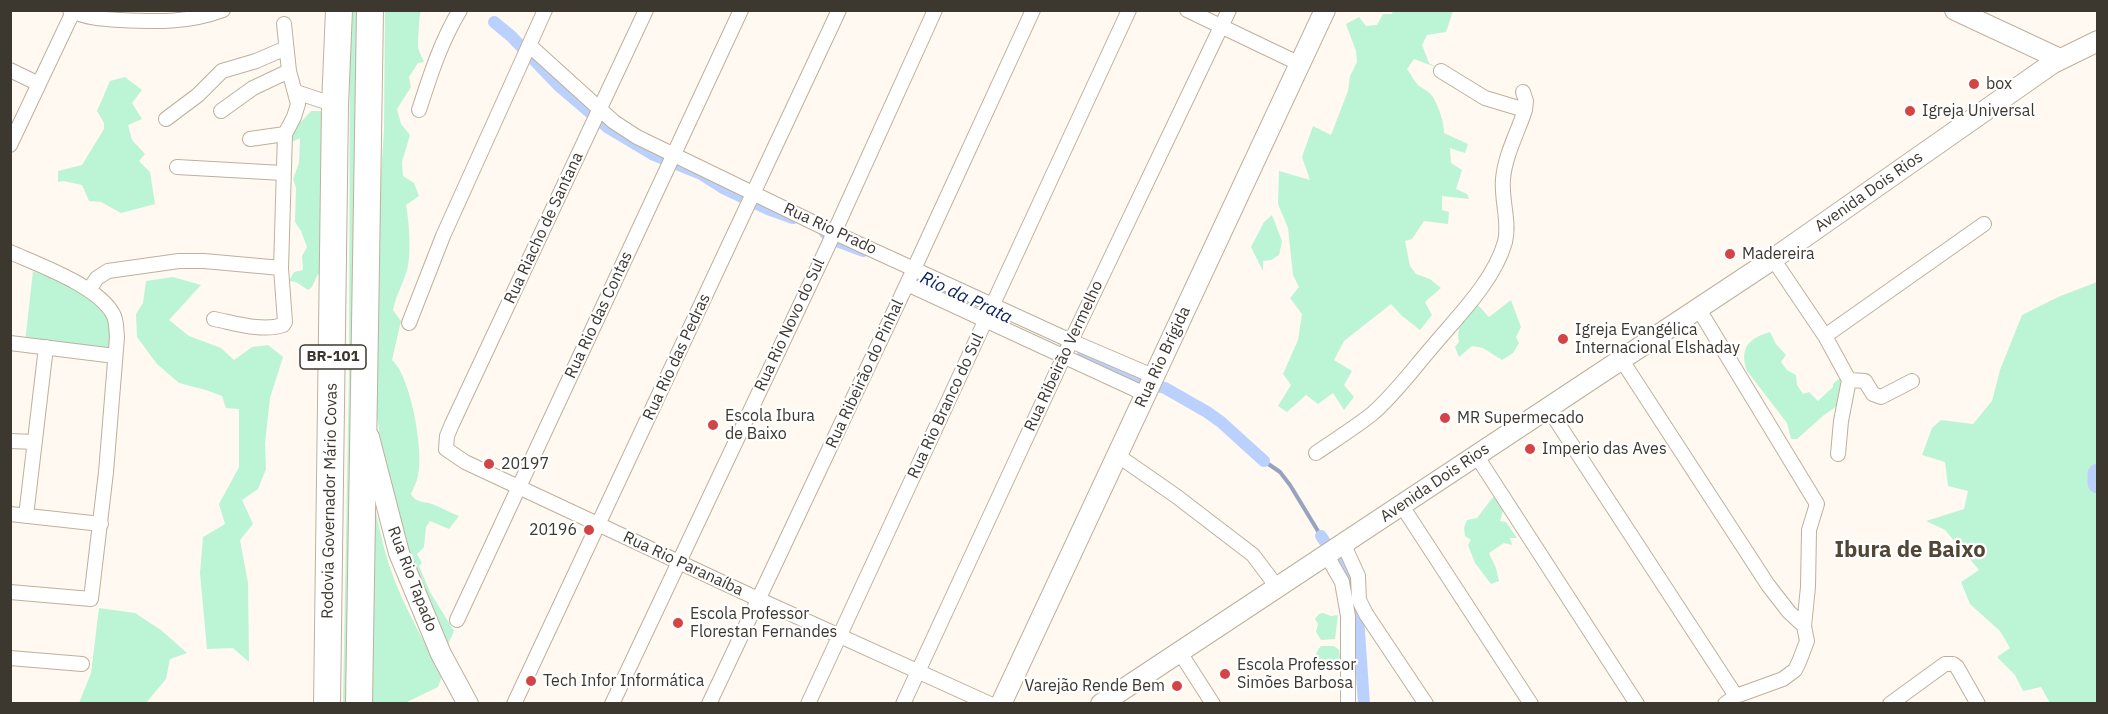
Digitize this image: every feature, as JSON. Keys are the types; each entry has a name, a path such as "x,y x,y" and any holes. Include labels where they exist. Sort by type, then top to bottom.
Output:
{"highway":[{"name":"Rodovia Governador Mário Covas","path":"327,704 335,105 339,10"},
{"name":"Rodovia Governador Mário Covas","path":"359,704 370,10"}],"main road":[{"name":"Rua Rio Brígida","path":"1002,704 1325,10"},
{"path":"1955,10 2060,59"},
{"name":"Avenida Dois Rios","path":"1101,704 1773,260 2060,59 2097,41"},
{"name":"Rua Rio Tapado","path":"363,414 399,553 441,654 468,704"}],"street":[{"path":"10,145 71,11 87,17 103,19 168,22 201,17 223,10"},
{"path":"419,110 443,44 460,10"},
{"path":"410,323 442,236 545,10"},
{"name":"Rua Riacho de Santana","path":"445,447 452,424 646,10"},
{"name":"Rua Rio das Contas","path":"457,620 741,10"},
{"name":"Rua Rio das Pedras","path":"514,704 839,10"},
{"name":"Rua Rio Novo do Sul","path":"612,704 935,10"},
{"name":"Rua Ribeirão do Pinhal","path":"709,704 1033,10"},
{"name":"Rua Rio Branco do Sul","path":"808,704 1130,10"},
{"path":"1187,10 1300,64"},
{"name":"Rua Ribeirão Vermelho","path":"903,704 1067,349 1229,10"},
{"path":"214,319 253,326 276,327 283,325 285,320 281,268 285,134 297,111 296,92 289,71 284,24"},
{"path":"166,119 198,95 222,71 256,61 286,48"},
{"name":"Rua Rio Prado","path":"527,49 598,114 671,160 1067,349 1149,385"},
{"path":"10,70 39,84"},
{"path":"221,111 253,88 289,71"},
{"path":"1441,71 1485,98 1525,110"},
{"path":"296,92 335,105"},
{"path":"1316,453 1354,427 1383,403 1462,312 1493,268 1502,250 1507,232 1502,189 1503,176 1525,110 1526,101 1523,92"},
{"path":"250,139 285,134"},
{"path":"177,167 283,173"},
{"path":"1825,336 1984,224"},
{"path":"10,252 89,290 108,305 115,316 116,356 92,599 10,591"},
{"path":"1773,260 1825,336 1850,380 1841,421 1838,454"},
{"path":"89,290 97,278 108,271 179,261 281,268"},
{"path":"1548,408 1730,700 1783,679 1795,670 1807,643 1804,626 1809,525 1817,504 1698,308"},
{"path":"10,343 116,356"},
{"path":"26,516 46,347"},
{"path":"1621,359 1768,585 1789,612 1804,626"},
{"path":"1850,380 1865,381 1871,392 1881,397 1912,381"},
{"path":"10,441 35,442"},
{"name":"Rua Rio Paranaíba","path":"445,447 454,456 518,487 990,704"},
{"path":"1117,455 1176,496 1252,555 1276,587"},
{"path":"1476,455 1637,704"},
{"path":"1402,506 1531,704"},
{"path":"10,514 101,524"},
{"path":"1343,543 1358,576 1359,600 1366,614 1426,704"},
{"path":"1326,554 1342,582 1348,616 1348,704"},
{"path":"1179,651 1213,704"},
{"path":"10,658 82,664"},
{"path":"1890,704 1946,664 1953,664 1957,667 1978,704"}],"green space":[{"path":"365,10 354,703 343,704 349,374 350,11"},
{"path":"385,11 421,11 418,48 424,62 418,63 409,77 411,87 397,109 401,124 410,135 402,162 403,176 414,183 419,196 406,205 409,259 407,272 393,310 401,321 392,360 405,382 417,433 419,465 411,494 417,500 459,516 449,529 430,521 426,527 424,547 417,554 422,563 419,566 430,592 454,631 446,649 411,574 384,465 372,382 374,190 381,176 384,129"},
{"path":"1393,11 1453,11 1446,32 1427,35 1422,45 1429,63 1438,68 1414,59 1407,69 1418,85 1433,97 1441,115 1444,133 1468,144 1465,153 1450,148 1451,163 1462,170 1456,189 1467,194 1469,199 1442,196 1442,210 1449,212 1448,224 1424,221 1412,239 1405,241 1410,266 1416,274 1430,279 1441,288 1425,302 1432,315 1420,330 1391,304 1344,341 1334,360 1352,371 1344,385 1354,397 1344,410 1333,393 1318,404 1306,395 1287,412 1278,406 1291,385 1283,374 1298,340 1302,314 1290,298 1299,287 1293,275 1288,228 1278,204 1279,171 1310,180 1302,157 1313,126 1331,135 1348,91 1350,76 1357,62 1356,51 1346,24 1359,17 1366,26 1377,25 1383,14 1392,14"},
{"path":"125,77 142,90 132,103 142,119 128,125 132,140 145,154 139,161 150,172 155,204 121,213 101,202 89,201 82,185 58,182 58,171 82,165 104,129 104,123 97,111 110,81"},
{"path":"311,111 329,111 321,227 327,275 323,282 318,274 312,287 308,290 296,282 289,281 294,272 303,270 302,256 307,247 295,222 296,188 293,179 299,163 300,138 294,141 284,140 296,121 301,122"},
{"path":"1272,215 1282,241 1279,255 1271,260 1263,261 1263,271 1251,247 1264,222"},
{"path":"33,271 77,290 97,304 109,322 110,351 25,342"},
{"path":"173,277 201,285 169,320 189,336 221,348 234,360 252,347 268,345 283,357 270,398 265,443 266,469 258,489 242,500 253,524 240,540 248,583 249,662 233,648 207,649 200,573 203,537 225,524 219,504 239,467 239,409 226,408 222,396 179,383 157,364 137,337 136,314 143,303 146,281"},
{"path":"2097,282 2097,703 2050,703 2041,687 2023,691 2015,675 1997,657 2010,648 2000,631 1970,604 1961,582 1979,570 1945,530 1926,521 1964,509 1968,491 1948,486 1945,462 1922,455 1932,428 1941,420 1973,424 1992,401 2000,370 2022,315 2058,297"},
{"path":"1511,300 1521,327 1516,337 1519,343 1513,353 1502,360 1483,348 1472,346 1459,357 1455,347 1459,342 1460,326 1476,303 1489,317"},
{"path":"1770,332 1776,344 1786,355 1781,362 1787,370 1796,375 1797,385 1803,394 1809,392 1818,401 1840,378 1846,386 1843,402 1797,439 1791,439 1787,423 1747,371 1745,350 1756,337"},
{"path":"371,486 383,543 393,576 442,676 438,687 405,703 368,704"},
{"path":"1493,497 1504,507 1500,521 1506,522 1517,538 1510,538 1512,545 1504,543 1489,553 1499,581 1491,584 1475,563 1468,545 1471,540 1465,536 1464,528 1467,520 1477,518"},
{"path":"99,608 135,613 161,630 187,653 170,659 166,679 146,703 79,703 91,673"},
{"path":"1323,613 1331,616 1338,615 1335,639 1321,640 1316,632 1318,624 1315,619"},
{"path":"1321,646 1334,646 1339,650 1340,658 1327,667 1319,665 1316,655"}],"waterway":[{"name":"Rio da Prata","path":"494,22 511,36 560,87 607,127 654,155 701,174 723,188 768,209 793,218"},
{"name":"Rio da Prata","path":"825,233 839,242 863,251"},
{"name":"Rio da Prata","path":"916,276 935,287 952,288"},
{"name":"Rio da Prata","path":"1083,353 1139,382 1165,388 1207,412 1264,461"},
{"name":"Rio da Prata","path":"1264,461 1280,472 1290,485 1321,536"},
{"name":"Rio da Prata","path":"2098,474 2098,483"},
{"name":"Rio da Prata","path":"1321,536 1325,542"},
{"name":"Rio da Prata","path":"1337,559 1356,588 1364,704"}],"place":[{"name":"box","path":"1974,84"},
{"name":"Igreja Universal","path":"1910,111"},
{"name":"Madereira","path":"1730,254"},
{"name":"Igreja Evangélica Internacional Elshaday","path":"1563,339"},
{"name":"MR Supermecado","path":"1445,418"},
{"name":"Escola Ibura de Baixo","path":"713,425"},
{"name":"Imperio das Aves","path":"1530,449"},
{"name":"20197","path":"489,464"},
{"name":"20196","path":"589,530"},
{"name":"Escola Professor Florestan Fernandes","path":"678,623"},
{"name":"Escola Professor Simões Barbosa","path":"1225,674"},
{"name":"Tech Infor Informática","path":"531,681"},
{"name":"Varejão Rende Bem","path":"1177,686"}],"district":[{"name":"Ibura de Baixo","path":"1910,551"}]}
